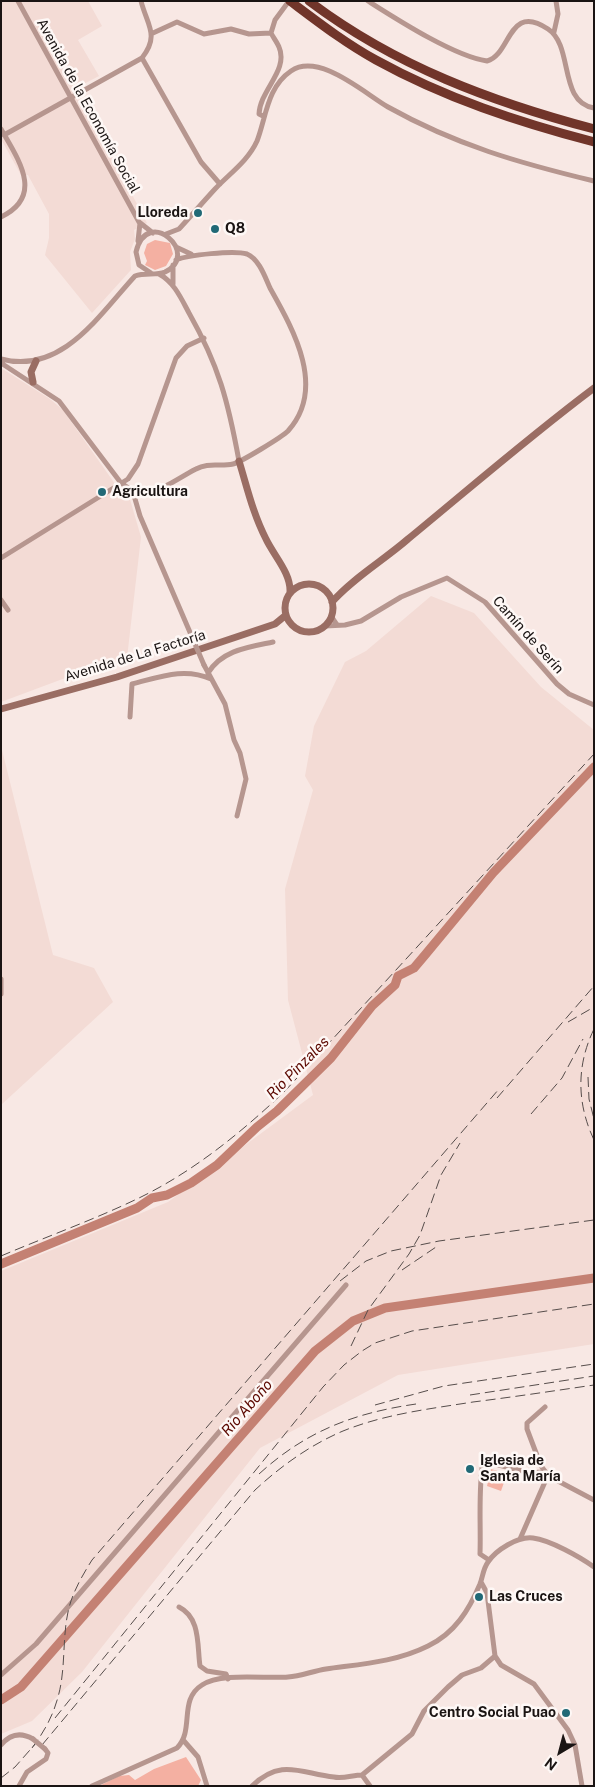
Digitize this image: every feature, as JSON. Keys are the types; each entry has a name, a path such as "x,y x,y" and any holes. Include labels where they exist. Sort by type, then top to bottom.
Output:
{"highway":[{"path":"290,1 346,42 416,81 517,122 594,142"},
{"path":"310,1 382,49 448,82 533,112 594,130"}],"street":[{"name":"Avenida de la Economía Social","path":"18,1 140,222 153,233"},
{"path":"1,217 12,211 21,201 26,182 23,169 3,132 142,58 147,52 153,33 141,1"},
{"path":"271,33 278,15 290,1"},
{"path":"368,1 421,32 468,55 488,62 495,58 510,32 519,25 534,22 554,32 559,40 573,90 584,105 594,108"},
{"path":"554,32 558,14 556,1"},
{"path":"153,33 178,22 204,34 231,29 249,34 271,33"},
{"path":"264,116 259,114 262,99 280,62 279,46 271,33"},
{"path":"142,58 201,162 220,184"},
{"path":"137,245 142,238 153,233 166,234 179,229 249,154 256,142 271,97 283,78 301,66 319,67 330,71 398,111 468,145 527,166 594,181"},
{"path":"135,276 137,245 141,230 140,222"},
{"path":"173,284 175,245 179,229"},
{"path":"166,234 175,245 194,255"},
{"path":"239,253 252,257 282,309 294,335 305,370 304,401 286,433 239,461 233,464 203,466 161,488 141,493 133,492 121,483 65,407 33,382 1,361 36,361 47,358 66,348 135,276 143,273 159,274 166,272 174,263 194,255 239,253"},
{"path":"137,259 143,268 151,273"},
{"path":"159,274 173,284 204,338 222,382 239,461 252,506 266,539 288,578 290,592"},
{"path":"1,558 128,479 138,464 176,358 187,346 204,338"},
{"path":"33,382 30,372 36,361"},
{"path":"332,602 346,588 381,563 527,438 594,388"},
{"path":"133,492 140,516 204,665 225,704 234,740 240,752 246,779 237,816"},
{"path":"288,578 300,585"},
{"name":"Camín de Serín","path":"336,625 360,621 401,597 447,578 485,602 557,684 569,694 594,705"},
{"path":"326,590 332,602 331,616 325,626 319,630 305,632 293,626 286,615 285,603 290,592 300,585 314,584 326,590 346,588"},
{"path":"1,600 8,610"},
{"name":"Avenida de La Factoría","path":"1,709 117,677 276,624 286,615"},
{"path":"325,626 336,625 331,616"},
{"name":"Avenida de La Factoría","path":"276,624 293,626"},
{"path":"208,673 219,659 245,647 273,642"},
{"path":"130,717 132,684 182,672 194,672 212,679"},
{"path":"1,979 1,994"},
{"path":"1,1675 41,1638 346,1286"},
{"path":"545,1407 527,1424 527,1428 541,1466 548,1475"},
{"path":"489,1560 480,1554 482,1501 480,1484 482,1461 548,1475 594,1500"},
{"path":"520,1539 548,1475"},
{"path":"92,1786 169,1752 184,1741 186,1734 186,1709 196,1690 209,1681 290,1677 408,1656 430,1645 458,1624 481,1582 489,1560 498,1552 520,1539 533,1538 562,1549 594,1567"},
{"path":"481,1582 487,1593 495,1656 501,1665 534,1684 568,1730 575,1745 582,1786"},
{"path":"179,1607 187,1611 198,1633 200,1666 208,1671 226,1674 228,1679"},
{"path":"252,1786 264,1775 293,1769 336,1778 362,1775 412,1734 424,1711 448,1687 462,1675 481,1668 495,1656"},
{"path":"1,1745 6,1739 16,1735 33,1739 48,1753 46,1759 25,1774 19,1786"},
{"path":"184,1741 198,1757 207,1786"},
{"path":"362,1775 370,1786"},
{"path":"110,1777 110,1786"}],"shaded area":[{"path":"1,1 88,1 102,26 78,40 99,76 76,88 147,223 134,230 135,239 130,252 131,270 92,313 45,255 49,238 49,214 28,175 21,175 1,139"},
{"path":"155,240 170,243 173,254 166,266 155,270 145,265 147,261 144,253 147,244"},
{"path":"1,368 50,399 63,410 120,491 129,496 141,537 127,658 68,677 1,702"},
{"path":"431,596 474,613 541,687 594,730 594,1344 398,1375 260,1448 82,1672 32,1721 1,1734 1,1271 168,1202 313,1095 288,1000 285,889 313,790 305,776 314,726 345,662 366,651"},
{"path":"1,746 53,955 94,968 113,1002 1,1105"},
{"path":"491,1469 507,1474 501,1491 487,1486"},
{"path":"186,1757 201,1780 198,1786 99,1786 119,1776 129,1775 135,1780 154,1769"}],"waterway":[{"name":"Rio Pinzales","path":"1,1264 137,1208 152,1198 167,1195 191,1183 217,1165 277,1111 331,1058 372,1006 395,985 398,976 414,968 493,873 594,767"},
{"name":"Rio Aboño","path":"1,1700 21,1687 315,1351 353,1321 385,1308 594,1278"}],"railway":[{"path":"1,1256 107,1213 161,1187 217,1150 252,1121 285,1091 594,754"},
{"path":"497,1098 594,986"},
{"path":"568,1022 594,1007"},
{"path":"594,1029 584,1057 581,1085 584,1113 594,1140"},
{"path":"531,1114 562,1078 583,1039"},
{"path":"588,1077 589,1099 594,1119"},
{"path":"32,1748 54,1711 62,1676 68,1612 75,1591 92,1560 499,1089"},
{"path":"351,1346 368,1310 409,1254 420,1235 441,1175 460,1143"},
{"path":"340,1281 366,1261 391,1251 439,1241 594,1220"},
{"path":"402,1270 439,1245"},
{"path":"55,1718 323,1387 344,1365 362,1351 375,1343 412,1331 594,1304"},
{"path":"375,1405 444,1386 594,1364"},
{"path":"470,1395 594,1376"},
{"path":"42,1745 255,1490 296,1457 343,1431 391,1416 594,1385"},
{"path":"259,1474 295,1446 332,1426 372,1413 416,1404"},
{"path":"1,1778 15,1767 37,1742"}],"place":[{"name":"Lloreda","path":"198,213"},
{"name":"Q8","path":"215,229"},
{"name":"Agricultura","path":"102,492"},
{"name":"Iglesia de Santa María","path":"470,1469"},
{"name":"Las Cruces","path":"479,1597"},
{"name":"Centro Social Puao","path":"566,1713"}]}
